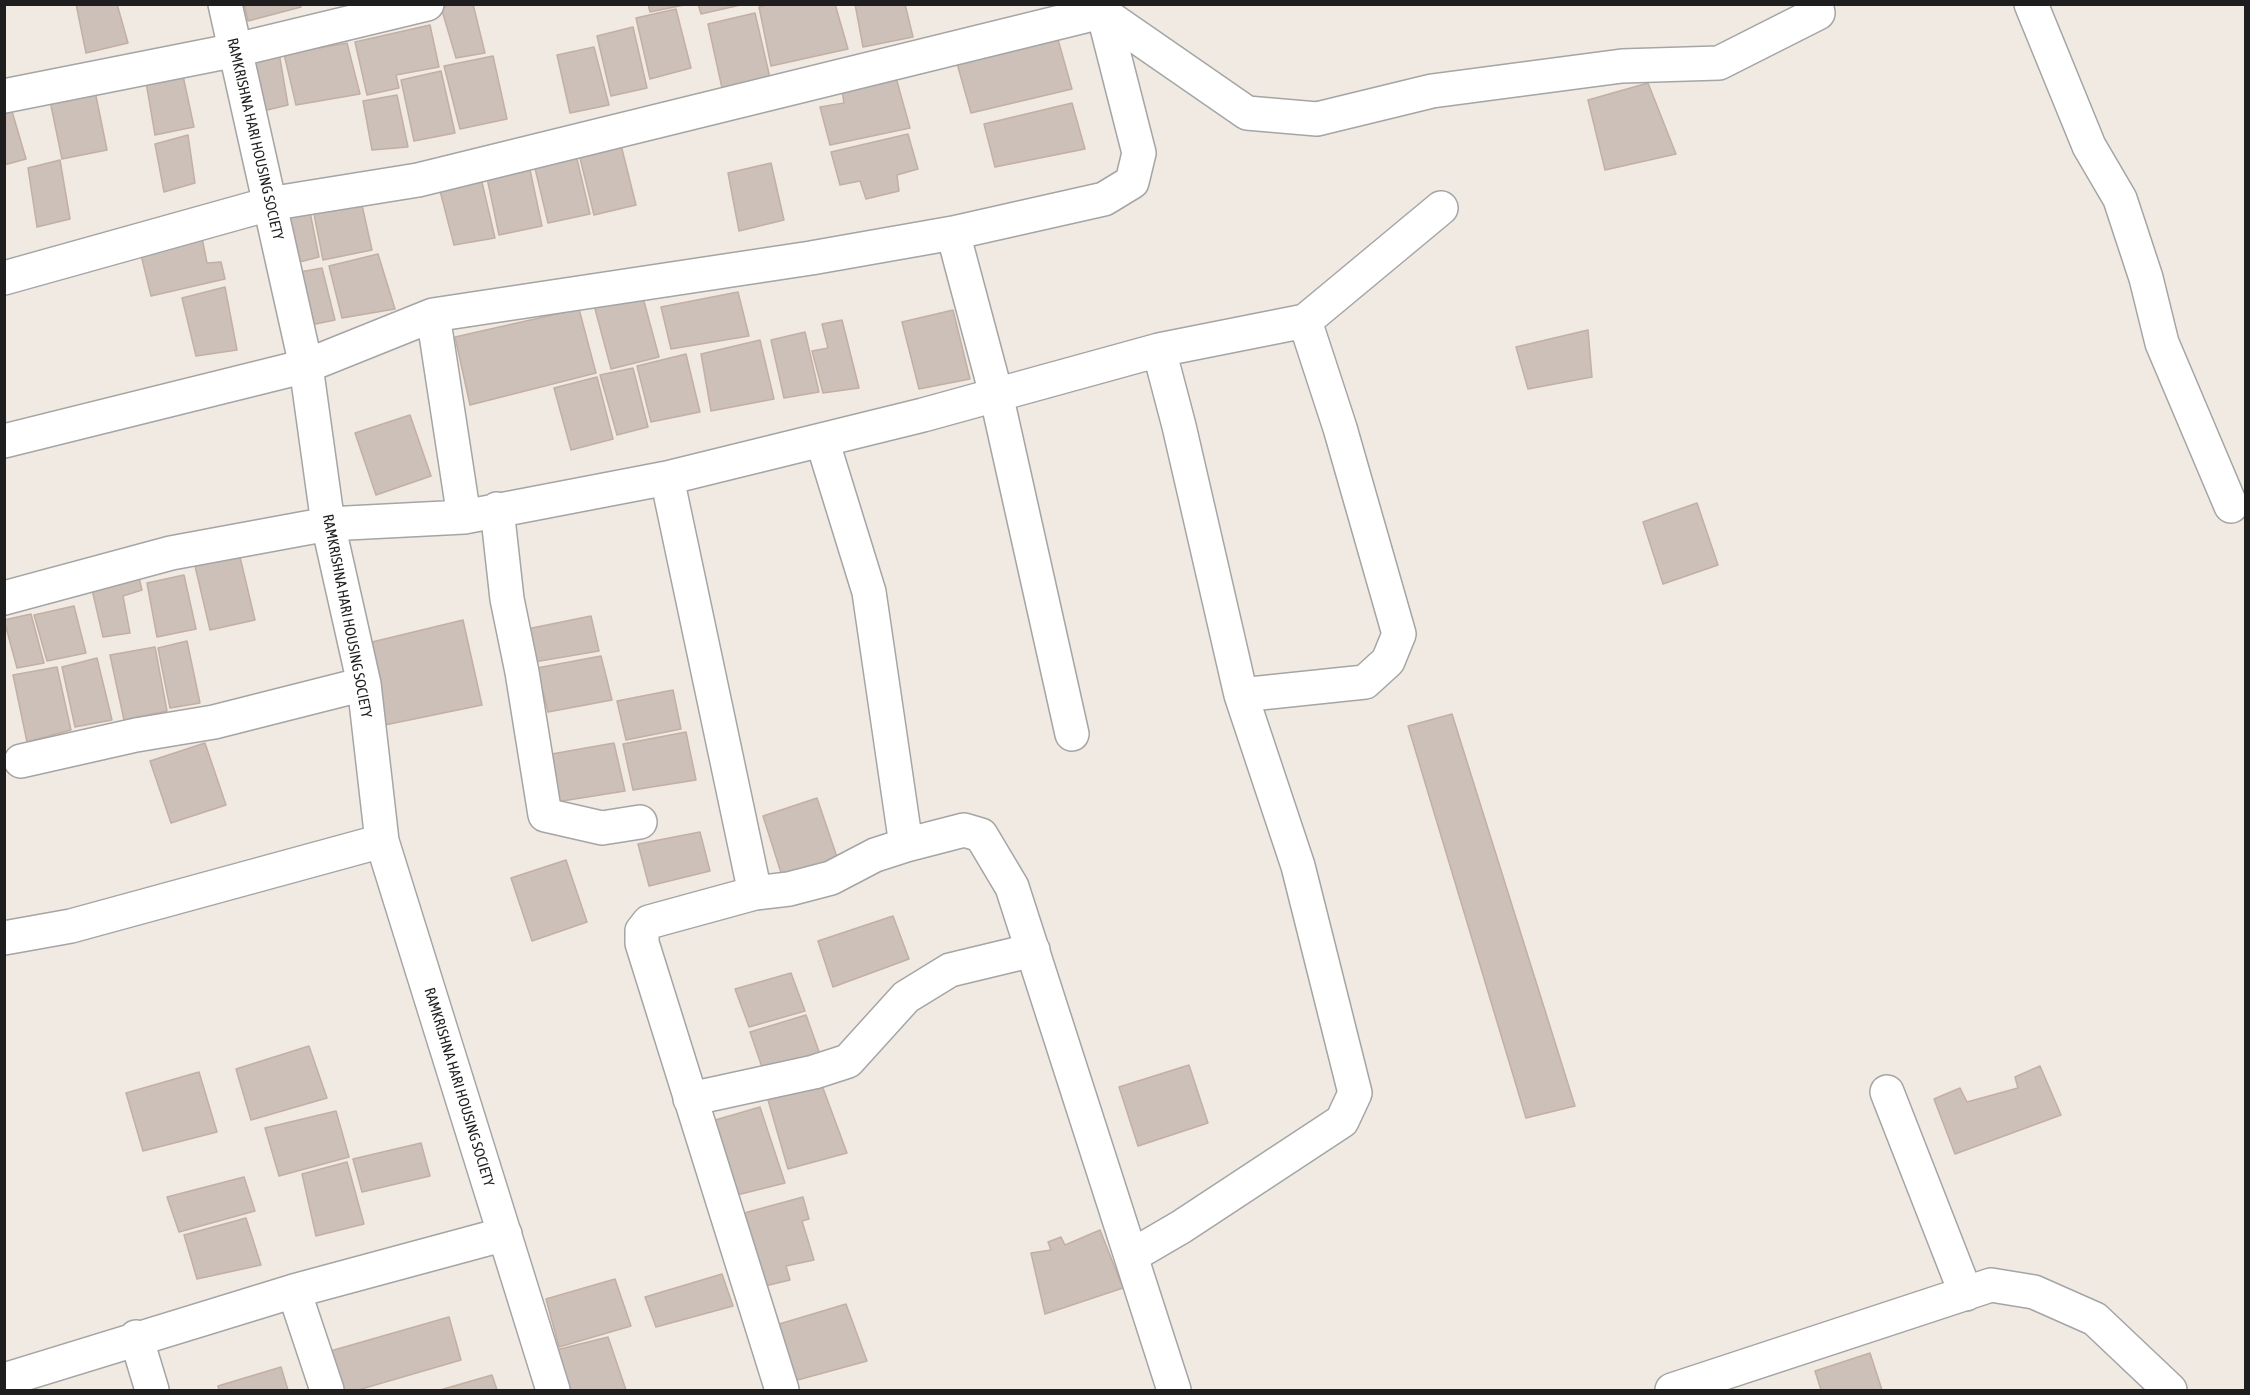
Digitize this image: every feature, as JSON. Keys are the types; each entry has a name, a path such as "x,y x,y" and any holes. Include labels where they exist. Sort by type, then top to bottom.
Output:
{"street":[{"name":"RAMKRISHNA HARI HOUSING SOCIETY","path":"225,4 306,366 328,524 364,684 382,841 553,1390"},
{"path":"4,96 236,50 427,4"},
{"path":"4,279 269,204 418,180 1101,8 1247,112 1317,119 1432,91 1622,66 1719,63 1818,13 1816,4"},
{"path":"2031,4 2089,147 2120,199 2146,278 2162,344 2231,506"},
{"path":"4,441 306,366 433,315 811,258 953,233 1104,199 1132,182 1139,153 1101,8"},
{"path":"4,598 171,553 328,524 464,517 667,478 822,440 1158,350 1305,321 1441,208"},
{"path":"953,233 996,394 1072,734"},
{"path":"433,315 464,517"},
{"path":"1241,695 1365,682 1388,661 1399,634 1340,428 1305,321"},
{"path":"1133,1255 1181,1227 1342,1121 1355,1093 1298,866 1241,695 1179,426 1158,350"},
{"path":"822,440 869,592 906,845"},
{"path":"667,478 755,893"},
{"path":"497,509 507,599 524,683 545,815 602,828 640,822"},
{"path":"21,761 136,735 214,722 364,684"},
{"path":"782,1390 642,943 642,931 649,922 755,893 789,889 831,878 874,855 964,830 981,835 1012,887 1133,1255 1174,1390"},
{"path":"4,938 70,926 382,841"},
{"path":"690,1099 814,1072 848,1061 906,997 950,970 1033,950"},
{"path":"1887,1092 1966,1294"},
{"path":"4,1380 136,1337 294,1291 505,1234"},
{"path":"1672,1390 1991,1285 2034,1292 2095,1319 2170,1390"},
{"path":"294,1291 327,1390"},
{"path":"136,1337 152,1390"}],"building":[{"path":"76,4 117,4 128,43 86,53"},
{"path":"244,4 300,4 301,7 248,21"},
{"path":"453,4 473,4 485,53 456,58 441,7"},
{"path":"648,4 689,4 650,12"},
{"path":"698,4 745,4 701,14"},
{"path":"771,4 835,4 848,49 771,66 759,7"},
{"path":"855,4 905,4 913,37 863,47"},
{"path":"676,9 691,68 650,79 636,18"},
{"path":"755,13 770,78 722,88 708,24"},
{"path":"430,25 439,67 396,75 399,88 367,95 355,42"},
{"path":"633,27 647,88 611,96 597,36"},
{"path":"1057,36 1072,89 971,113 956,60"},
{"path":"347,43 360,94 296,105 284,54"},
{"path":"278,47 288,105 259,112 245,53"},
{"path":"594,47 609,105 570,113 557,55"},
{"path":"493,56 507,119 460,129 444,66"},
{"path":"182,71 194,127 155,135 146,82"},
{"path":"441,71 455,133 414,141 401,80"},
{"path":"895,74 910,128 830,145 820,107 844,103 841,84"},
{"path":"1648,83 1676,154 1605,170 1588,100"},
{"path":"94,86 107,150 62,159 49,96"},
{"path":"397,95 408,147 372,150 363,101"},
{"path":"9,101 26,159 4,165 4,102"},
{"path":"1072,103 1085,149 995,167 984,124"},
{"path":"908,134 918,169 897,175 899,191 866,199 860,181 840,185 831,152"},
{"path":"188,135 195,183 164,192 155,144"},
{"path":"621,145 636,205 594,215 579,154"},
{"path":"576,155 590,214 548,223 534,164"},
{"path":"60,160 70,219 37,227 28,168"},
{"path":"771,163 784,220 739,231 728,173"},
{"path":"529,165 542,226 499,235 486,173"},
{"path":"481,178 495,238 454,245 439,187"},
{"path":"360,196 372,250 323,260 312,204"},
{"path":"309,207 319,257 288,265 276,215"},
{"path":"202,238 207,263 221,262 225,279 151,296 141,255"},
{"path":"378,254 395,309 342,318 329,266"},
{"path":"322,268 335,320 301,327 289,274"},
{"path":"225,287 237,350 196,356 182,298"},
{"path":"738,292 749,336 671,349 661,307"},
{"path":"642,294 659,357 611,369 594,305"},
{"path":"579,309 596,373 470,405 455,337"},
{"path":"953,310 970,379 919,389 902,322"},
{"path":"842,320 859,388 823,393 812,351 828,348 822,324"},
{"path":"1588,330 1592,377 1528,389 1516,347"},
{"path":"805,332 819,392 784,398 771,340"},
{"path":"760,340 774,399 711,411 701,354"},
{"path":"686,354 700,412 651,422 637,366"},
{"path":"633,368 648,427 617,435 600,375"},
{"path":"597,377 613,439 571,450 554,388"},
{"path":"410,415 431,476 376,495 355,433"},
{"path":"1697,503 1718,565 1663,584 1643,522"},
{"path":"240,557 255,620 210,630 195,566"},
{"path":"137,569 142,590 123,596 130,633 103,637 90,581"},
{"path":"184,575 196,629 157,637 147,583"},
{"path":"74,606 86,653 47,661 34,615"},
{"path":"31,614 44,663 17,668 4,620"},
{"path":"591,616 599,651 534,662 527,629"},
{"path":"463,620 482,705 385,725 368,643"},
{"path":"187,641 200,703 170,708 158,648"},
{"path":"155,647 167,711 124,720 110,655"},
{"path":"601,656 612,700 548,712 537,668"},
{"path":"97,658 112,720 75,727 62,667"},
{"path":"57,667 71,730 27,742 13,675"},
{"path":"673,690 681,729 626,740 617,701"},
{"path":"1452,714 1575,1106 1526,1118 1408,726"},
{"path":"686,732 696,780 633,790 623,744"},
{"path":"205,743 226,805 171,823 150,761"},
{"path":"614,743 625,791 556,802 546,755"},
{"path":"817,798 838,860 783,879 763,816"},
{"path":"700,832 710,871 649,886 638,844"},
{"path":"566,860 587,922 532,941 511,878"},
{"path":"893,916 909,959 833,987 818,941"},
{"path":"791,973 805,1011 749,1027 735,989"},
{"path":"806,1015 821,1057 764,1073 750,1032"},
{"path":"309,1046 327,1098 251,1120 236,1069"},
{"path":"1189,1065 1208,1123 1138,1146 1119,1087"},
{"path":"2040,1066 2061,1115 1955,1154 1934,1099 1960,1088 1967,1102 2018,1088 2015,1077"},
{"path":"199,1072 217,1132 143,1151 126,1093"},
{"path":"820,1080 847,1153 788,1169 766,1093"},
{"path":"760,1107 785,1183 729,1197 705,1123"},
{"path":"336,1111 349,1157 279,1176 265,1128"},
{"path":"421,1143 430,1176 362,1192 353,1159"},
{"path":"347,1162 364,1224 316,1236 302,1174"},
{"path":"244,1177 255,1211 179,1232 167,1197"},
{"path":"803,1197 809,1219 802,1221 814,1260 786,1266 790,1280 761,1287 737,1215"},
{"path":"246,1218 261,1265 197,1279 184,1235"},
{"path":"1100,1230 1123,1288 1045,1314 1031,1253 1051,1250 1048,1242 1061,1237 1065,1245"},
{"path":"722,1274 733,1306 656,1327 645,1297"},
{"path":"615,1279 631,1326 559,1347 546,1299"},
{"path":"846,1304 867,1361 794,1381 776,1325"},
{"path":"449,1317 461,1360 358,1390 338,1390 327,1352"},
{"path":"608,1337 626,1390 569,1390 556,1350"},
{"path":"1870,1353 1882,1390 1821,1390 1815,1371"},
{"path":"281,1367 288,1390 219,1390 218,1386"},
{"path":"492,1375 497,1390 440,1390"}]}
